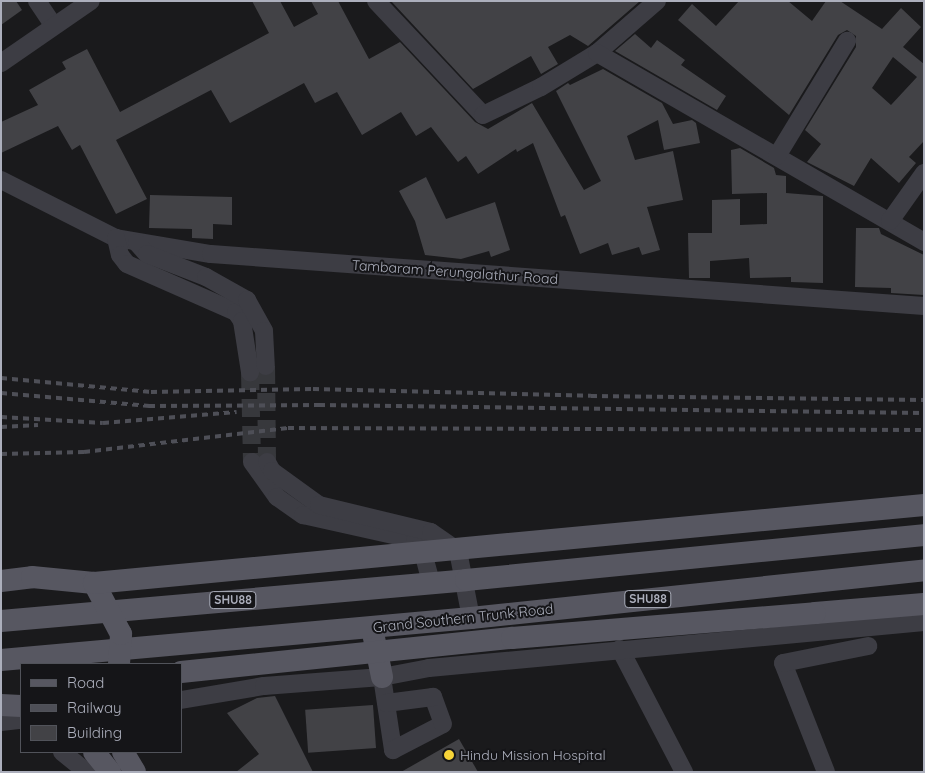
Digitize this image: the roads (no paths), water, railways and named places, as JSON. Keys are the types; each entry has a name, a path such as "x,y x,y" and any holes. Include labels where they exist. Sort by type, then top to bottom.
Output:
{"main road":[{"path":"1,581 32,577 94,583 924,505"},
{"name":"SHU88","path":"1,620 466,580 924,535"},
{"name":"Grand Southern Trunk Road","path":"1,660 470,618 924,570"},
{"path":"94,583 121,634 119,663"},
{"path":"182,672 512,638 924,604"},
{"path":"372,627 382,677"},
{"path":"1,704 20,706"},
{"path":"95,753 110,772"},
{"path":"124,753 135,772"}],"street":[{"path":"37,1 54,26"},
{"path":"1,63 91,1"},
{"path":"376,1 483,115 541,87 597,53 657,1"},
{"path":"777,156 847,41"},
{"path":"597,53 924,242"},
{"path":"890,222 924,173"},
{"name":"Tambaram Perungalathur Road","path":"1,180 116,238 211,254 924,306"},
{"path":"116,238 120,255 128,264 236,312 242,321 258,369 264,331 247,300 206,277 147,254 134,241"},
{"path":"431,583 421,546 415,540 303,515 276,497 259,462 319,505 431,532 458,551 466,580 470,618"},
{"path":"182,700 264,686 382,677 429,668 924,622"},
{"path":"826,772 783,662 868,646"},
{"path":"620,649 684,772"},
{"path":"382,677 386,703"},
{"path":"1,722 20,720"},
{"path":"63,753 87,772"}],"tunnel":[{"path":"266,366 267,462"},
{"path":"250,372 252,462"}],"railway":[{"path":"1,378 151,392 313,389 591,396 924,400"},
{"path":"1,393 149,406 319,405 924,413"},
{"path":"1,417 103,423 237,412"},
{"path":"1,427 38,425"},
{"path":"1,454 84,452 288,428 924,430"}],"place":[{"name":"Hindu Mission Hospital","path":"449,755"}]}
